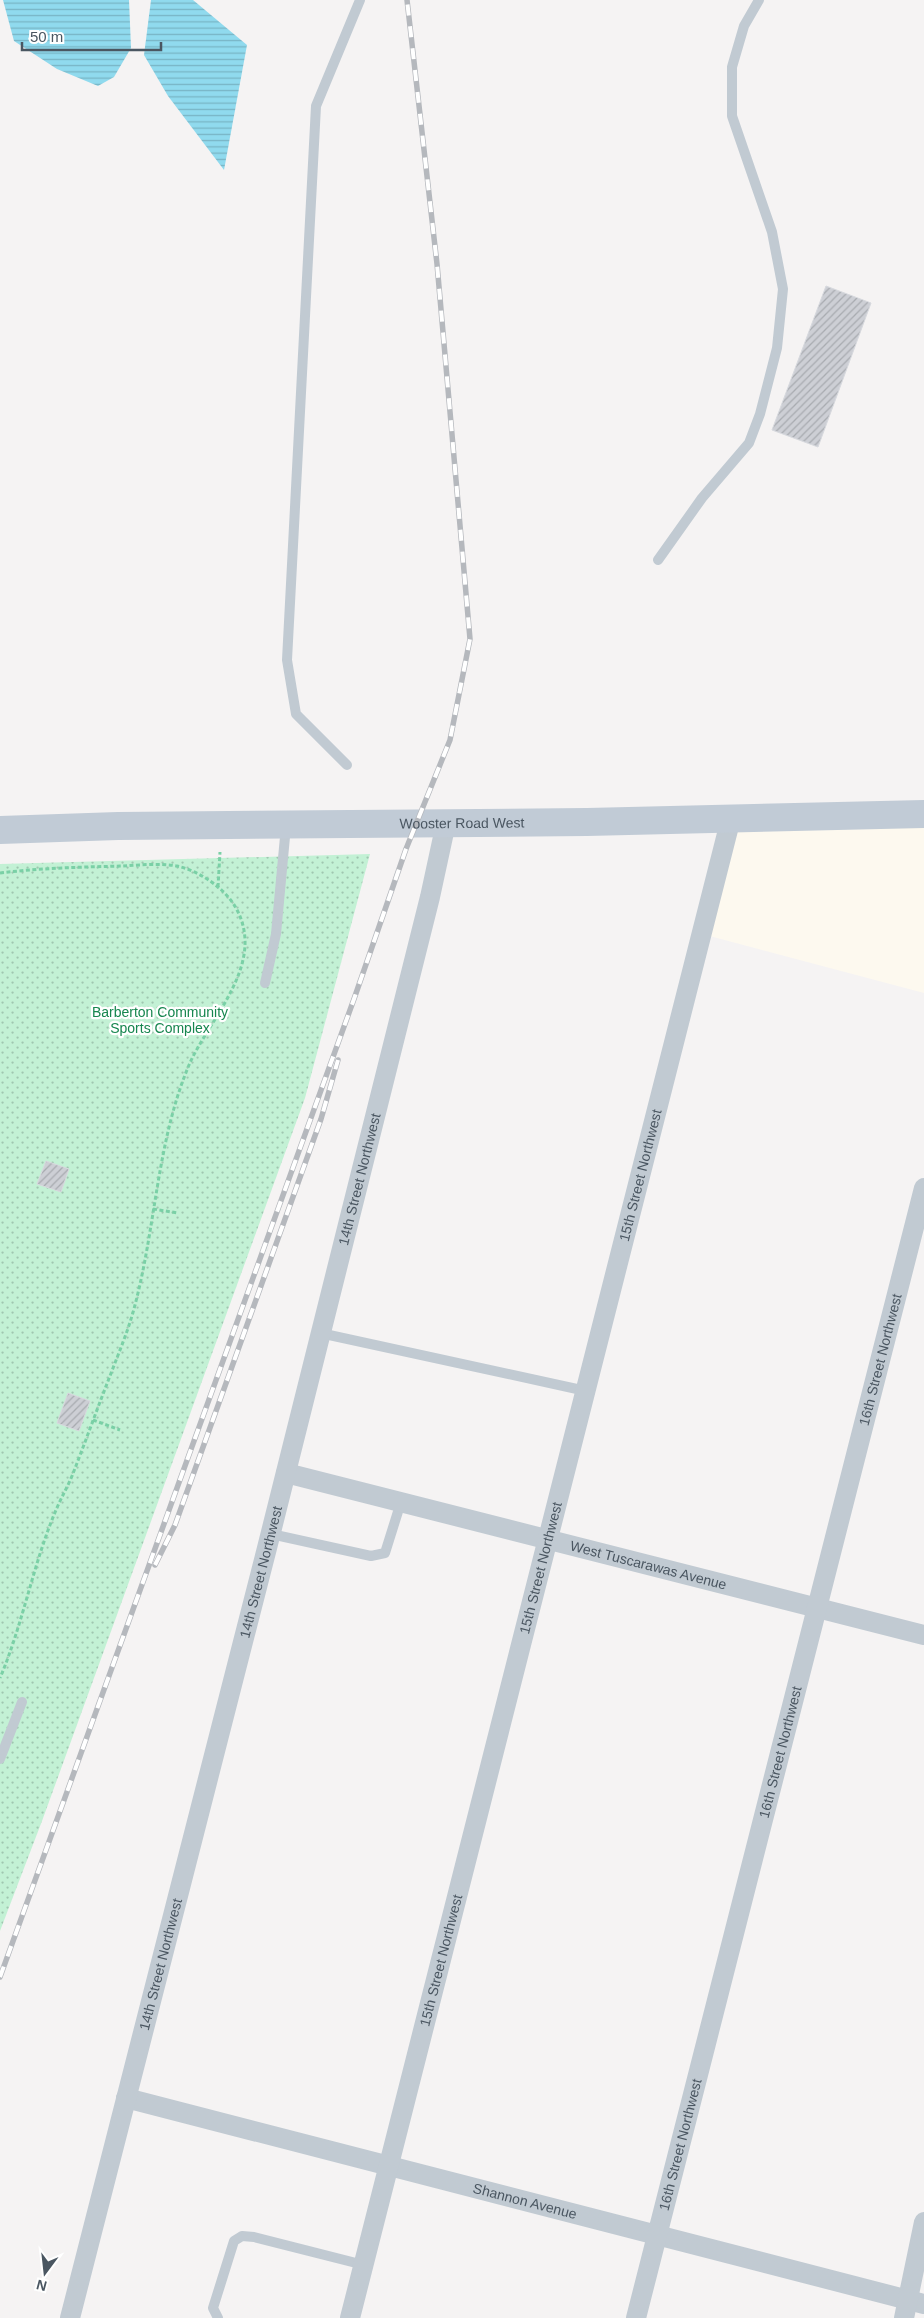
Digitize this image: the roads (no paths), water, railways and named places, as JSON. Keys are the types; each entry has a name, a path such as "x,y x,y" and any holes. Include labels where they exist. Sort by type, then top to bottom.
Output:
{"main road":[{"name":"Wooster Road West","path":"0,830 924,814"}],"street":[{"name":"15th Street Northwest","path":"350,2318 731,818"},
{"name":"14th Street Northwest","path":"70,2318 271,1534 430,897 446,823"},
{"name":"16th Street Northwest","path":"636,2318 924,1188"},
{"name":"West Tuscarawas Avenue","path":"286,1473 924,1635"},
{"name":"Shannon Avenue","path":"126,2098 657,2235 912,2307"},
{"path":"912,2307 924,2222"}],"lane":[{"path":"347,765 296,714 287,660 316,106 360,0"},
{"path":"658,560 702,498 749,444 760,414 777,348 783,289 772,232 732,116 732,67 744,26 760,0"},
{"path":"265,983 276,934 286,825"},
{"path":"320,1334 586,1391"},
{"path":"271,1534 371,1556 385,1553 401,1502"},
{"path":"0,1759 22,1702"},
{"path":"218,2318 213,2308 233,2244 242,2236 254,2237 364,2265"}],"water":[{"path":"3,0 129,0 131,48 114,77 98,86 57,69 14,41"},
{"path":"151,0 193,0 247,45 224,170 168,96 144,55"}],"railway":[{"path":"0,1977 354,999 406,849 450,740 470,639 437,264 407,0"},
{"path":"155,1565 175,1525 321,1119 338,1060"}],"park label":[{"name":"Barberton Community Sports Complex","path":"160,1020"}]}
